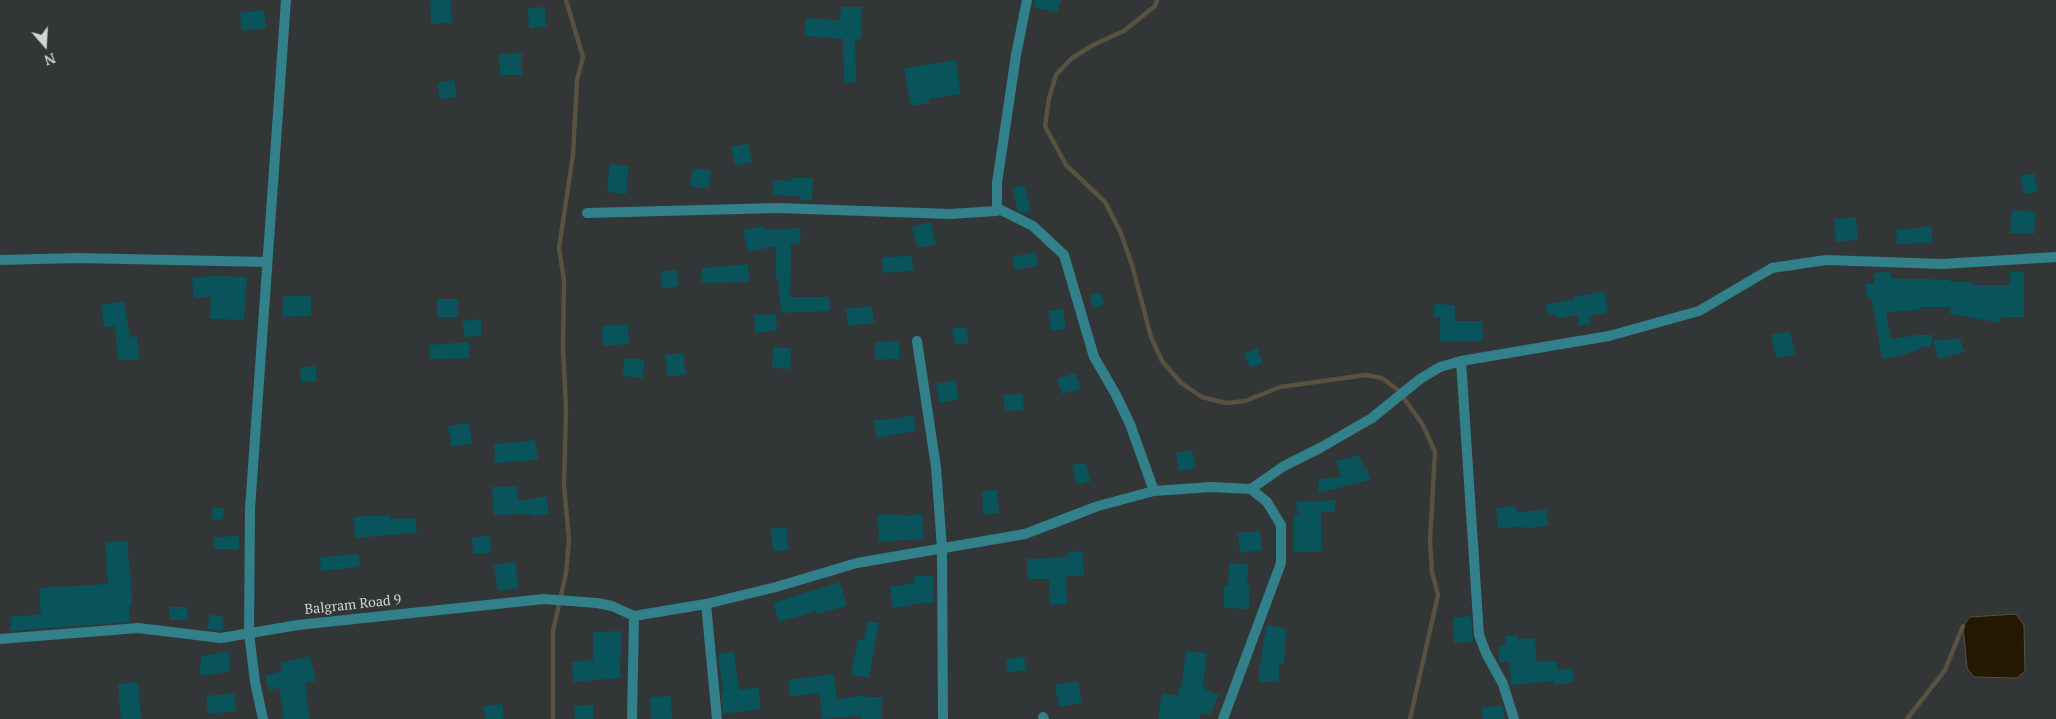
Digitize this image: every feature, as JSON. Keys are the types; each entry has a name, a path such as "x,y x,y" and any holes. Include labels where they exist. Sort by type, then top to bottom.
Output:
{"street":[{"path":"263,719 255,682 249,633 250,509 286,0"},
{"path":"587,212 778,208 950,214 997,211 997,183 1016,54 1027,0"},
{"path":"997,208 1033,226 1064,255 1094,357 1116,393 1130,424 1154,491"},
{"path":"1252,489 1284,466 1372,418 1420,379 1440,367 1461,361 1609,336 1699,311 1772,268 1826,260 1942,264 2056,257"},
{"path":"0,260 78,258 266,262"},
{"path":"917,341 936,467 942,548 943,719"},
{"path":"1461,361 1479,635 1503,684 1514,719"},
{"path":"632,719 634,616 706,604 776,587 857,563 1025,534 1098,506 1154,491 1211,486 1252,489 1267,502 1281,525 1281,563 1223,719"},
{"name":"Balgram Road 9","path":"0,639 138,628 221,638 298,625 544,599 568,599 612,606 634,616"},
{"path":"706,604 718,719"}],"shaded area":[{"path":"2016,614 2024,625 2025,671 2017,678 1974,677 1967,668 1963,626 1970,617"}],"building":[{"path":"430,0 451,0 452,23 431,24"},
{"path":"1034,0 1061,0 1057,13 1033,7"},
{"path":"841,6 862,7 861,39 855,39 856,82 844,83 843,39 804,36 806,18 840,20"},
{"path":"545,7 546,27 529,28 528,8"},
{"path":"264,10 266,28 242,31 240,13"},
{"path":"522,53 522,75 500,75 499,54"},
{"path":"956,60 961,94 929,99 930,103 911,106 904,68"},
{"path":"454,80 457,97 440,100 437,83"},
{"path":"748,143 752,162 735,166 731,147"},
{"path":"610,164 629,166 626,194 607,192"},
{"path":"692,169 711,170 709,188 690,187"},
{"path":"2034,173 2038,191 2024,194 2020,176"},
{"path":"792,178 813,178 812,200 800,200 800,196 772,195 773,180 792,181"},
{"path":"1024,185 1031,210 1022,213 1018,211 1012,188"},
{"path":"2012,210 2036,212 2034,234 2010,233"},
{"path":"1856,217 1858,240 1836,242 1834,219"},
{"path":"931,222 936,244 917,248 912,227"},
{"path":"763,226 764,230 800,228 801,243 791,244 790,297 829,297 830,311 781,313 778,279 776,279 776,246 748,252 743,230"},
{"path":"1931,226 1933,243 1897,244 1896,230"},
{"path":"1036,252 1038,266 1015,270 1012,257"},
{"path":"912,256 913,271 883,273 882,257"},
{"path":"748,264 749,282 702,283 702,268"},
{"path":"677,270 678,287 662,288 661,271"},
{"path":"1890,272 1891,278 1950,280 1950,282 1973,282 1973,285 2010,285 2010,272 2024,272 2024,317 2001,317 2001,323 1950,314 1951,307 1919,307 1919,310 1886,312 1891,339 1932,335 1931,347 1924,347 1903,355 1882,359 1871,298 1867,299 1866,284 1874,284 1874,273"},
{"path":"217,276 247,277 244,320 210,319 211,297 194,298 192,278"},
{"path":"1604,291 1608,312 1589,317 1590,324 1579,326 1577,315 1557,318 1556,314 1548,315 1546,304 1574,300 1573,297"},
{"path":"1101,293 1104,305 1093,308 1090,295"},
{"path":"283,296 311,296 311,316 283,317"},
{"path":"437,299 458,299 458,317 437,317"},
{"path":"124,301 130,337 137,336 140,359 118,361 115,326 104,328 101,305"},
{"path":"1434,304 1455,305 1455,321 1482,321 1483,341 1440,342 1440,317 1434,317"},
{"path":"872,306 874,323 848,326 846,309"},
{"path":"1063,308 1066,329 1051,331 1048,311"},
{"path":"776,314 777,331 755,333 754,315"},
{"path":"481,319 482,336 464,337 463,321"},
{"path":"628,324 629,344 603,346 602,326"},
{"path":"966,327 969,343 955,345 952,329"},
{"path":"1790,331 1795,354 1777,359 1771,335"},
{"path":"1960,339 1965,352 1939,359 1933,340"},
{"path":"899,341 899,359 875,360 875,342"},
{"path":"469,342 470,358 430,359 429,345"},
{"path":"773,347 791,348 790,369 772,368"},
{"path":"1257,348 1263,363 1250,368 1244,353"},
{"path":"683,353 686,374 668,377 665,355"},
{"path":"624,358 644,360 643,378 623,376"},
{"path":"316,366 317,381 301,382 300,368"},
{"path":"1076,373 1081,389 1062,394 1057,379"},
{"path":"955,380 959,399 939,403 936,384"},
{"path":"1022,393 1024,410 1005,411 1003,395"},
{"path":"913,415 916,431 877,438 874,420 894,419"},
{"path":"469,423 472,444 451,446 448,426"},
{"path":"535,440 538,460 495,463 494,444"},
{"path":"1192,450 1196,468 1179,471 1176,453"},
{"path":"1359,455 1364,468 1367,467 1370,480 1319,493 1318,479 1341,477 1336,461"},
{"path":"1086,463 1091,481 1077,485 1072,465"},
{"path":"518,486 518,501 546,496 549,514 532,516 531,514 494,515 492,487"},
{"path":"997,489 999,513 983,515 982,491"},
{"path":"1335,500 1335,512 1321,512 1322,552 1294,552 1294,514 1299,514 1296,502"},
{"path":"1516,506 1517,513 1546,509 1549,525 1524,529 1524,527 1498,528 1496,508"},
{"path":"212,507 224,509 223,520 211,519"},
{"path":"902,514 902,516 922,514 924,539 879,542 877,515"},
{"path":"390,515 390,519 416,518 417,533 355,538 353,517"},
{"path":"771,528 787,528 788,550 773,551"},
{"path":"1260,531 1262,550 1240,553 1238,533"},
{"path":"239,536 239,549 214,549 214,537"},
{"path":"490,536 491,553 473,554 472,537"},
{"path":"127,541 132,604 129,604 130,622 10,631 12,616 41,615 39,588 108,584 105,542"},
{"path":"1083,551 1084,576 1066,576 1067,604 1050,605 1049,579 1027,579 1027,559 1068,557 1068,552"},
{"path":"359,554 360,567 321,571 320,557"},
{"path":"515,562 519,588 498,591 494,565"},
{"path":"1229,563 1248,564 1249,609 1224,608 1224,586 1228,586"},
{"path":"914,576 933,576 934,603 911,604 911,606 893,608 890,587 914,583"},
{"path":"840,582 847,606 817,614 816,611 779,622 773,603"},
{"path":"169,607 187,607 187,620 170,620"},
{"path":"210,614 224,617 222,631 207,629"},
{"path":"1471,616 1473,642 1454,643 1453,618"},
{"path":"867,621 879,623 869,678 851,675 858,639 864,640"},
{"path":"1267,625 1286,629 1284,664 1279,664 1279,682 1259,682 1259,664 1261,664"},
{"path":"622,631 622,657 619,657 621,678 573,682 572,662 593,660 593,632"},
{"path":"1518,635 1518,639 1535,638 1537,662 1557,661 1558,670 1572,668 1574,682 1555,685 1555,681 1511,685 1509,661 1499,662 1498,646 1506,645 1505,636"},
{"path":"228,651 231,671 201,676 202,656"},
{"path":"1186,651 1207,653 1203,688 1219,695 1210,715 1201,712 1200,719 1158,719 1162,693 1178,696 1178,689 1181,689"},
{"path":"734,652 739,690 758,687 761,709 723,714 721,693 723,692 718,654"},
{"path":"310,656 316,681 305,683 310,719 284,719 279,688 269,690 265,676 282,671 280,663"},
{"path":"1024,656 1026,670 1008,673 1006,659"},
{"path":"834,674 837,699 866,695 866,697 882,697 882,719 861,719 861,716 822,719 819,693 790,697 788,680"},
{"path":"1078,681 1082,703 1059,707 1055,685"},
{"path":"138,682 141,719 121,719 118,684"},
{"path":"235,693 236,711 208,714 206,696"},
{"path":"671,696 672,719 651,719 650,697"},
{"path":"502,704 504,719 485,719 483,706"},
{"path":"593,705 594,719 575,719 574,706"},
{"path":"1502,705 1505,719 1483,719 1481,708"}],"waterway":[{"path":"553,719 553,631 566,573 569,540 564,486 566,409 563,347 564,280 559,248 573,155 577,80 583,57 566,0"},
{"path":"1157,0 1155,6 1124,31 1095,44 1072,58 1056,75 1049,98 1045,126 1066,165 1105,202 1120,231 1132,265 1151,337 1162,361 1181,383 1202,397 1226,403 1245,401 1280,387 1366,375 1382,378 1398,390 1423,425 1435,452 1430,540 1432,572 1438,595 1410,719"},
{"path":"1907,719 1945,670 1963,626"}]}
